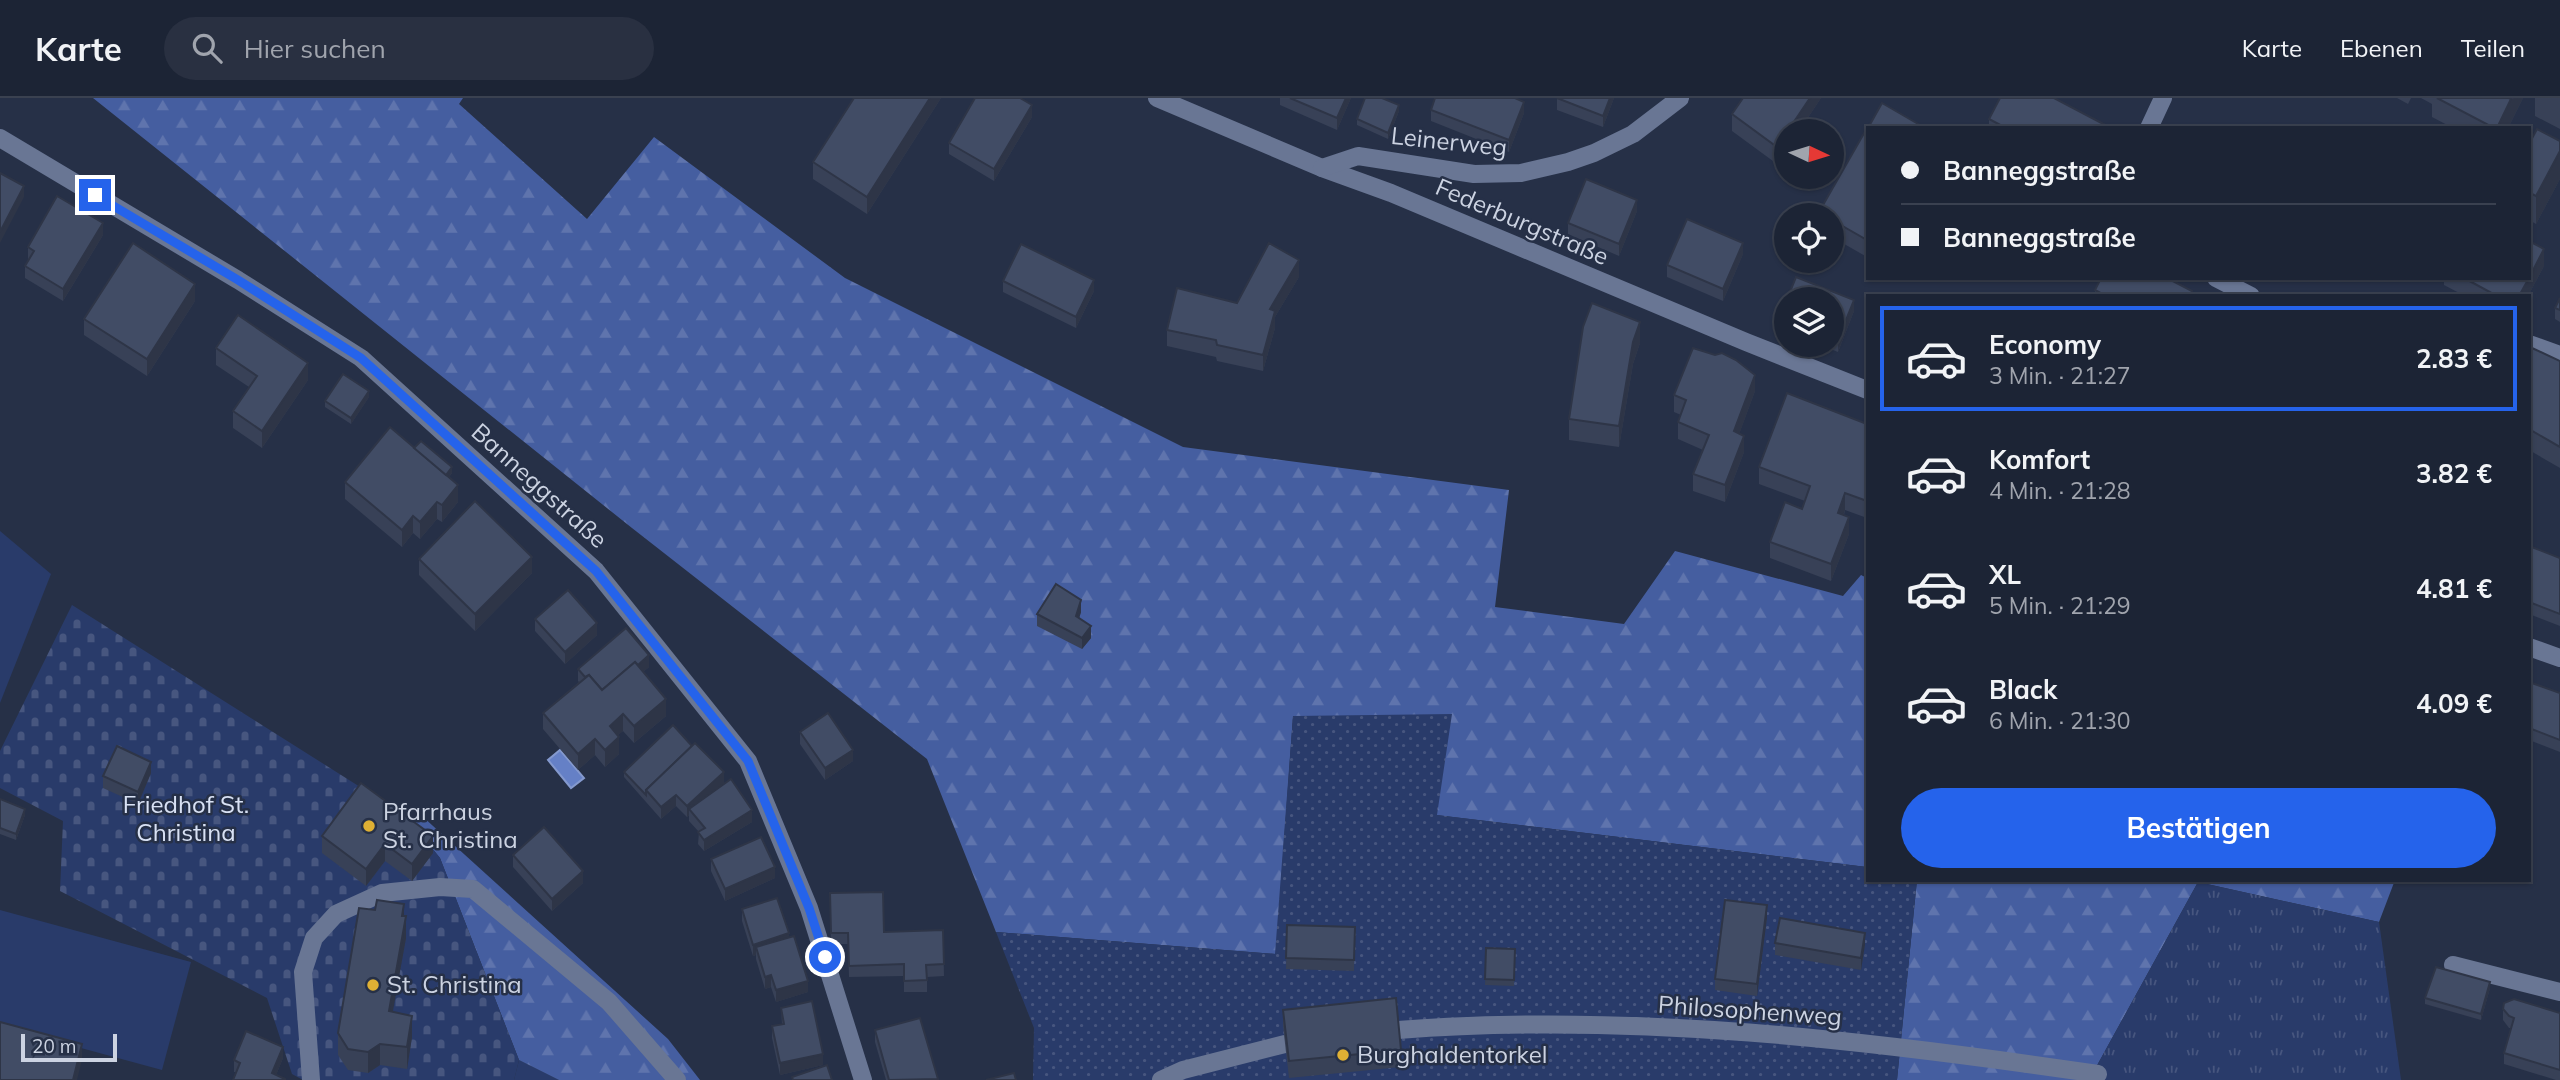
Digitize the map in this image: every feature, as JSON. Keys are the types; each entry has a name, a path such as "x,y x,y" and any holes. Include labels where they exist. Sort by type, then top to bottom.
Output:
{"street":[{"name":"Federburgstraße","path":"1157,98 1866,390"},
{"name":"Leinerweg","path":"1322,168 1357,156 1475,174 1521,173 1594,153 1633,134 1681,98"},
{"path":"2150,126 2163,98"},
{"name":"Banneggstraße","path":"0,138 238,280 361,358 596,571 748,761 809,908 863,1080"},
{"path":"2220,280 2247,294"},
{"path":"2531,345 2560,355"},
{"path":"2531,648 2560,658"},
{"path":"311,1080 303,972 314,938 336,914 382,893 440,887 473,889 608,1002 677,1080"},
{"path":"2454,965 2560,992"},
{"name":"Philosophenweg","path":"1398,1030 1563,1024 1769,1033 1961,1054 2098,1074"},
{"path":"1161,1080 1184,1070 1285,1044"}],"green space":[{"path":"93,98 463,98 459,104 587,219 654,137 845,278 1183,447 1509,490 1495,607 1624,624 1675,551 1843,596 1861,575 1866,578 1866,867 1436,815 1293,716 1276,954 996,932 927,759 632,528"},
{"path":"0,531 51,574 0,703"},
{"name":"Friedhof St. Christina","path":"72,605 406,816 440,858 519,1060 514,1080 303,1080 292,1074 267,998 60,891 63,821 0,788 0,751"},
{"path":"1452,714 1437,815 1866,867 1866,882 1917,882 1897,1080 1033,1080 1034,1028 996,932 1275,954 1293,716"},
{"path":"406,816 422,816 668,1039 700,1080 559,1080 519,1060 440,858"},
{"path":"1917,882 2198,882 2089,1080 1897,1080"},
{"path":"2198,882 2394,882 2379,922"},
{"path":"2198,882 2379,922 2401,1080 2089,1080"},
{"path":"0,910 191,962 162,1070 0,1026"},
{"path":"519,1060 559,1080 514,1080"}],"shaded area":[{"path":"560,750 584,778 571,788 548,760"}],"building":[{"path":"854,98 930,98 867,197 813,162"},
{"path":"975,98 1020,98 1032,105 994,169 949,143"},
{"path":"1290,98 1346,98 1337,118"},
{"path":"1365,98 1382,98 1399,105 1388,133 1357,119"},
{"path":"1435,98 1515,98 1524,102 1509,140 1431,110"},
{"path":"1557,98 1610,98 1603,116"},
{"path":"1743,98 1810,98 1796,119 1774,119 1774,145 1732,114"},
{"path":"2000,98 2054,98 2107,126 2002,126 1989,119"},
{"path":"2437,98 2511,99 2498,126 2490,126"},
{"path":"1882,103 1922,126 1869,126"},
{"path":"2537,129 2560,141 2560,151 2536,196 2531,193 2531,140"},
{"path":"1866,130 1866,239 1844,227 1844,203 1824,203 1832,189 1844,189 1844,168"},
{"path":"0,173 24,186 0,232"},
{"path":"1586,179 1637,200 1619,244 1568,223"},
{"path":"57,196 103,223 63,289 25,266 34,251 28,247"},
{"path":"1687,219 1743,243 1723,289 1667,265"},
{"path":"2531,242 2544,249 2531,274"},
{"path":"133,243 195,284 147,359 84,319"},
{"path":"1269,243 1299,260 1270,309 1275,311 1263,355 1217,345 1216,340 1167,330 1177,288 1237,303"},
{"path":"1021,244 1094,280 1076,317 1003,281"},
{"path":"1796,277 1821,287 1792,287"},
{"path":"2100,280 2171,280 2192,291 2191,294 2102,294 2095,290"},
{"path":"2468,280 2528,280 2520,294 2493,294"},
{"path":"1844,296 1854,300 1844,325"},
{"path":"1592,303 1640,322 1633,342 1619,426 1569,419 1583,327"},
{"path":"238,315 308,363 262,431 233,411 257,376 216,348"},
{"path":"1693,348 1715,355 1722,353 1755,375 1734,431 1744,436 1725,485 1693,474 1709,435 1678,422 1686,400 1674,395"},
{"path":"2532,348 2560,361 2560,447 2531,430"},
{"path":"343,374 369,391 351,418 325,401"},
{"path":"1787,393 1866,424 1866,501 1845,493 1838,513 1849,517 1831,564 1770,542 1785,502 1802,509 1810,486 1759,467"},
{"path":"390,427 458,485 442,505 437,502 420,522 413,516 402,530 345,482"},
{"path":"421,441 452,467 446,475 414,448"},
{"path":"475,501 532,557 475,614 419,559"},
{"path":"2531,547 2560,558 2560,614 2531,603"},
{"path":"1056,584 1081,600 1076,616 1091,626 1082,638 1037,614"},
{"path":"568,590 597,623 565,652 535,619"},
{"path":"626,628 649,655 638,665 635,662 602,690 589,675 585,677 578,669"},
{"path":"635,662 666,699 634,726 623,714 610,726 619,737 605,750 595,739 578,754 543,713 589,675 602,690"},
{"path":"2531,683 2560,693 2560,740 2531,729"},
{"path":"828,713 853,750 825,768 800,732"},
{"path":"673,725 692,746 646,790 646,795 624,772"},
{"path":"695,743 724,772 687,806 676,795 661,807 646,790"},
{"path":"117,746 151,762 138,792 103,776"},
{"path":"731,779 752,810 704,840 698,832 705,828 689,809"},
{"name":"Pfarrhaus St. Christina","path":"361,783 433,836 412,864 385,844 366,869 322,836"},
{"path":"0,799 25,809 16,834 0,828"},
{"path":"544,827 583,871 552,899 513,855"},
{"path":"761,837 775,867 725,889 711,859"},
{"path":"883,892 884,932 943,930 944,964 926,965 927,980 904,981 904,964 849,966 848,933 831,933 830,893"},
{"path":"777,898 789,933 753,945 742,909"},
{"name":"St. Christina","path":"377,900 404,904 402,916 406,916 389,1011 412,1016 407,1047 380,1044 368,1052 348,1049 338,1033 359,908 375,910"},
{"path":"1725,900 1767,905 1757,984 1715,979"},
{"path":"1780,918 1865,933 1861,958 1775,943"},
{"path":"1287,925 1355,927 1354,960 1286,958"},
{"path":"794,936 808,981 776,990 771,975 765,977 756,947"},
{"path":"1486,948 1515,949 1514,980 1485,979"},
{"path":"2436,967 2490,982 2481,1014 2425,998"},
{"name":"Burghaldentorkel","path":"1396,998 1401,1050 1289,1061 1283,1010"},
{"path":"2514,999 2560,1013 2560,1070 2504,1053 2514,1018 2503,1009 2504,1003"},
{"path":"812,1001 823,1054 780,1063 772,1026 784,1024 781,1008"},
{"path":"920,1018 938,1079 889,1080 875,1030"},
{"path":"0,1022 82,1044 73,1080 0,1080"},
{"path":"246,1031 283,1047 272,1073 285,1080 233,1080 240,1063 234,1060"},
{"path":"827,1065 832,1080 793,1080 792,1077"},
{"path":"1014,1073 1016,1080 986,1080"}],"place":[{"name":"Pfarrhaus St. Christina","path":"369,826"},
{"name":"St. Christina","path":"373,985"},
{"name":"Burghaldentorkel","path":"1343,1055"}],"route":[{"path":"95,195 238,280 361,358 596,571 748,761 809,908 825,957"}]}
